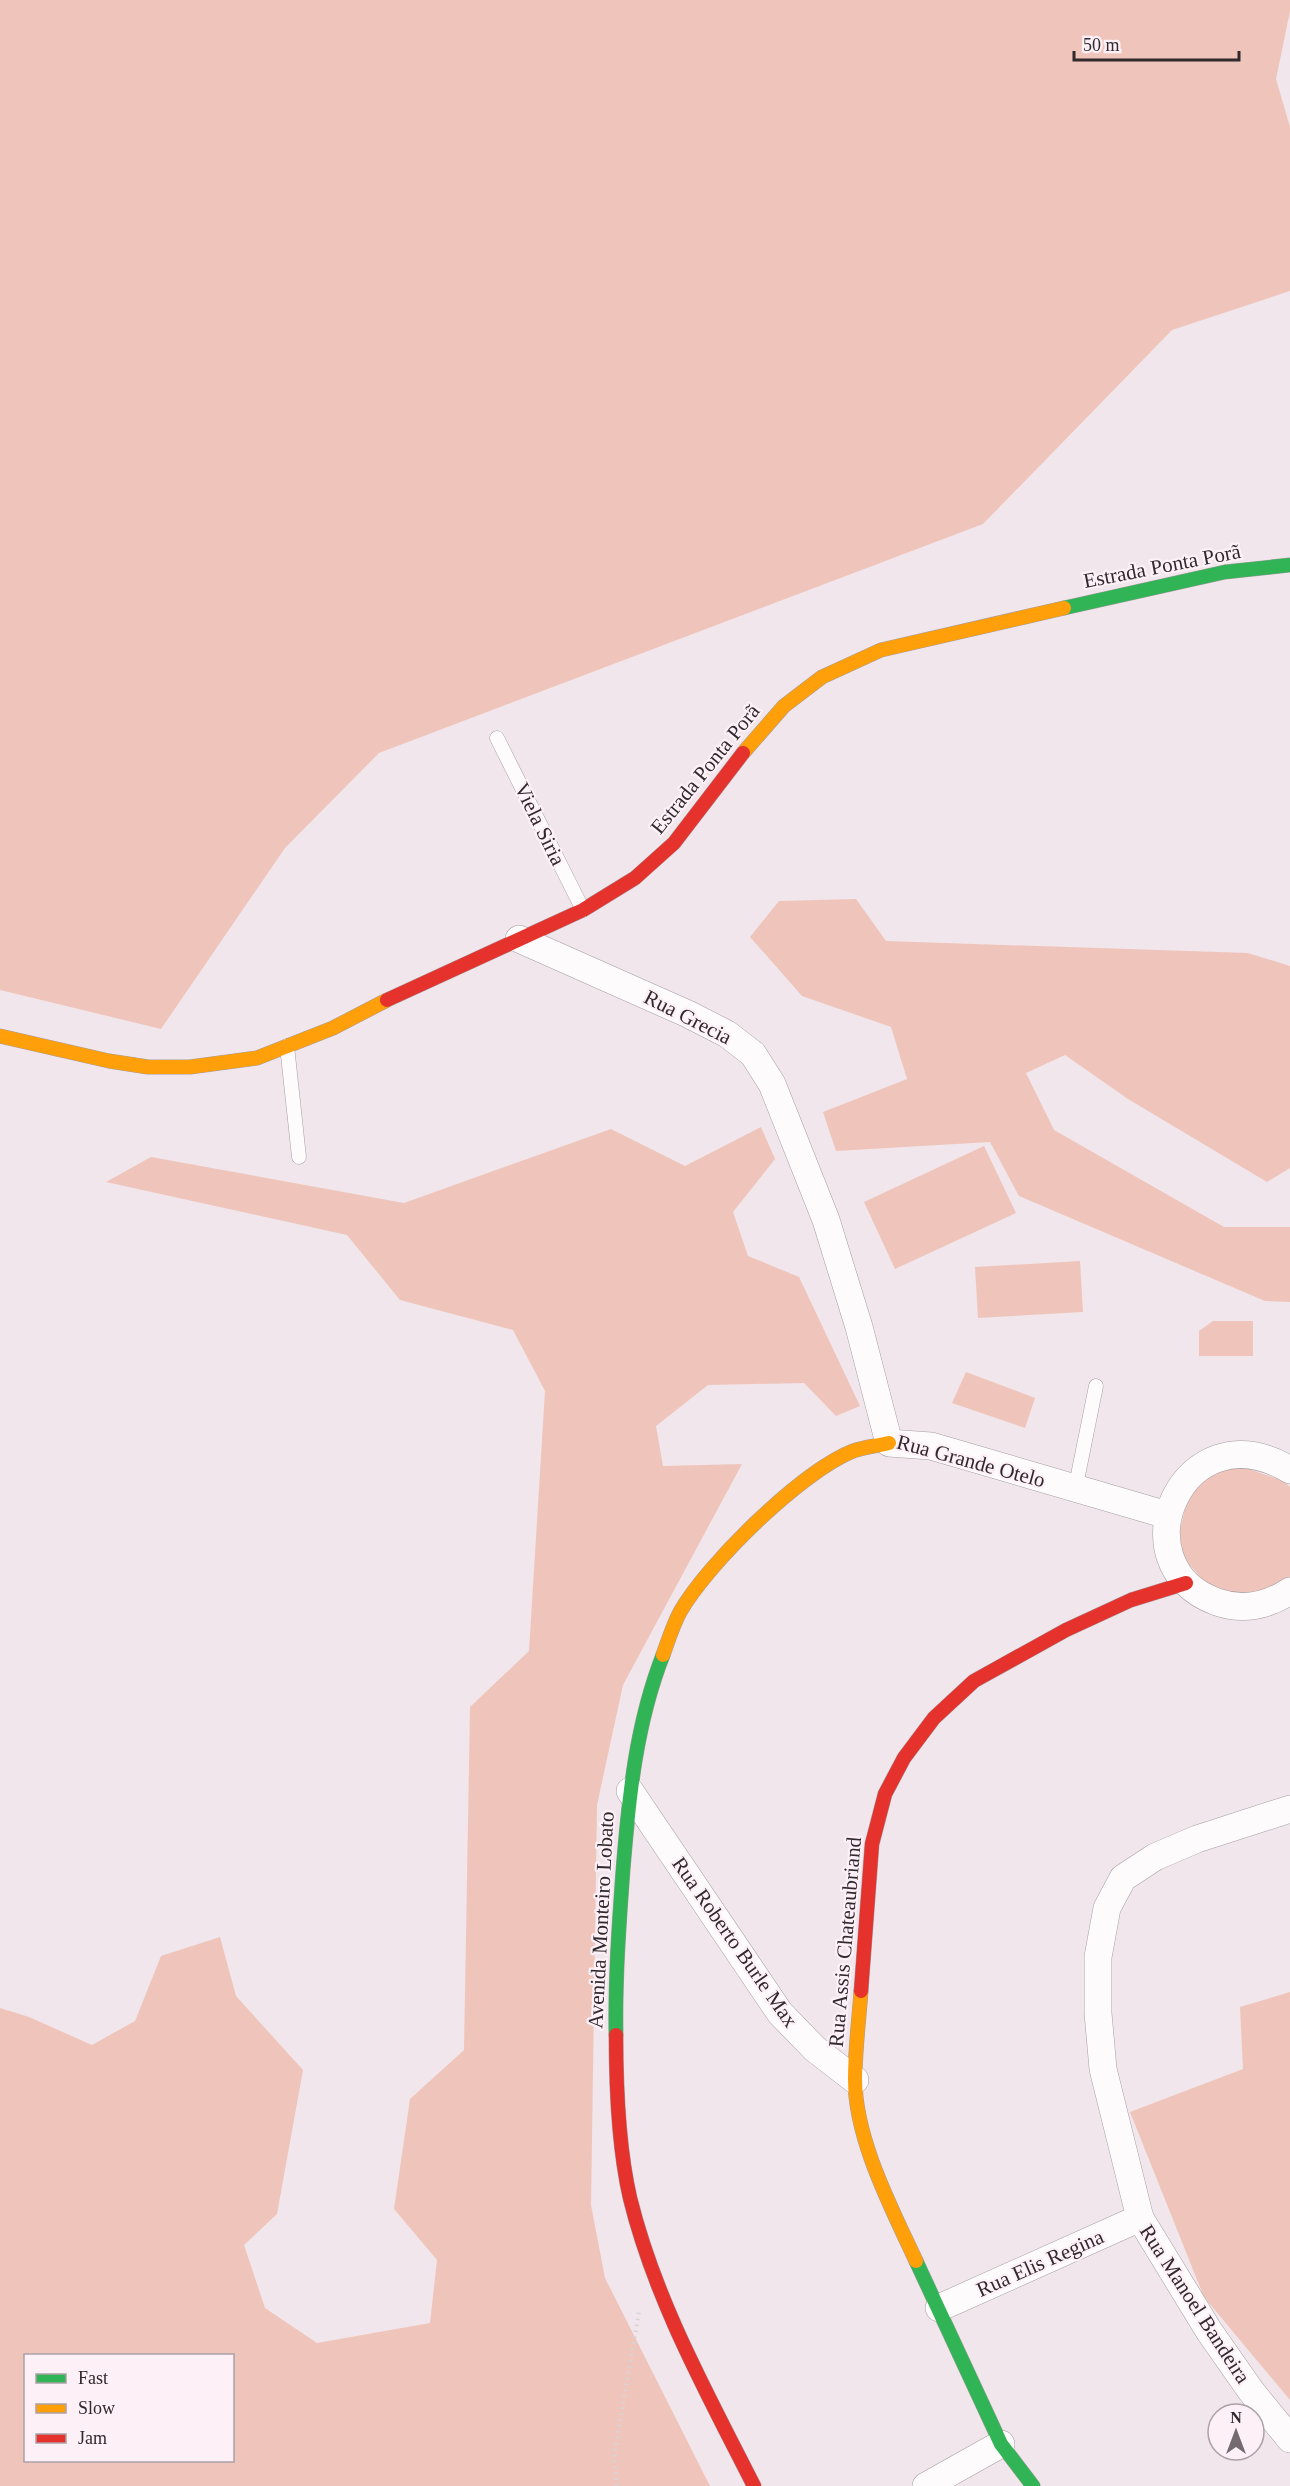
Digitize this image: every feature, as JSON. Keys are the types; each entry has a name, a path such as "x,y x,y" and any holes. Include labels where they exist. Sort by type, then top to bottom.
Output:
{"street":[{"name":"Estrada Ponta Porã","path":"0,1036 109,1061 148,1067 190,1067 257,1058 333,1028 413,987 583,910 635,878 674,843 760,732 784,706 822,676 881,650 1224,572 1290,565"},
{"name":"Rua Grecia","path":"519,939 688,1014 728,1034 753,1054 772,1084 826,1220"},
{"name":"Rua Grande Otelo","path":"826,1220 859,1327 889,1443 931,1446 1075,1490 1167,1515"},
{"name":"Avenida Monteiro Lobato","path":"754,2486 702,2381 648,2260 630,2194 617,2106 615,2020 618,1945 630,1791 639,1725 656,1670 681,1612 719,1562 765,1516 805,1482 851,1452 889,1443"},
{"path":"1285,1457 1250,1454 1226,1456 1203,1465 1184,1480 1171,1501 1167,1515 1167,1546 1174,1566 1186,1583 1205,1598 1228,1606 1252,1607 1275,1601 1290,1591"},
{"name":"Rua Assis Chateaubriand","path":"1033,2486 1001,2444 874,2166 862,2125 855,2080 872,1844 885,1794 904,1758 934,1718 974,1681 1066,1630 1131,1600 1186,1583"},
{"name":"Rua Roberto Burle Max","path":"630,1791 780,2013 815,2049 855,2080"},
{"name":"Rua Manoel Bandeira","path":"1290,1809 1197,1839 1155,1857 1123,1878 1107,1908 1098,1957 1098,2013 1103,2069 1140,2218 1209,2331 1251,2391 1290,2439"},
{"name":"Rua Elis Regina","path":"939,2308 1140,2218"},
{"path":"927,2486 1001,2444"}],"lane":[{"name":"Viela Siria","path":"497,738 583,910"},
{"path":"287,1046 299,1157"},
{"path":"1075,1490 1096,1386"}],"path":[{"path":"617,2486 614,2457 640,2307"}],"shaded area":[{"path":"0,0 1290,0 1290,11 1276,79 1290,127 1290,291 1172,330 983,524 379,753 285,848 161,1029 0,990"},
{"path":"856,899 886,941 1248,953 1290,966 1290,1168 1267,1182 1128,1099 1065,1055 1026,1073 1054,1130 1224,1227 1290,1227 1290,1302 1265,1301 1019,1196 990,1142 836,1151 823,1112 907,1079 891,1027 802,996 750,937 779,901"},
{"path":"761,1127 775,1159 733,1212 748,1256 799,1277 860,1406 836,1416 804,1383 708,1385 656,1426 663,1466 742,1464 623,1685 597,1805 591,2205 605,2278 710,2486 0,2486 0,2008 29,2017 92,2045 135,2021 161,1956 220,1937 236,1996 303,2070 277,2214 244,2245 265,2308 317,2343 430,2323 437,2260 394,2209 410,2099 464,2050 470,1707 529,1651 545,1391 513,1330 400,1300 347,1235 106,1182 151,1157 404,1203 611,1129 685,1166"},
{"path":"984,1146 1016,1213 895,1269 864,1202"},
{"path":"1080,1261 1083,1312 978,1318 975,1267"},
{"path":"1213,1321 1253,1321 1253,1356 1199,1356 1199,1331"},
{"path":"966,1372 1035,1398 1025,1428 952,1403"},
{"path":"1243,1467 1284,1481 1290,1487 1290,1578 1250,1597 1210,1588 1183,1557 1178,1537 1188,1498 1201,1482 1220,1471"},
{"path":"1290,1992 1290,2400 1204,2297 1130,2112 1243,2069 1240,2007"}],"traffic: fast":[{"path":"1064,608 1225,572 1290,565"},
{"path":"616,2035 619,1932 631,1788 646,1707 663,1655"},
{"path":"916,2261 1001,2444 1033,2486"}],"traffic: slow":[{"path":"743,753 784,706 822,677 881,650 1064,608"},
{"path":"0,1036 109,1061 148,1067 190,1067 257,1058 333,1028 387,1000"},
{"path":"663,1655 677,1617 693,1592 757,1521 808,1478 832,1462 853,1451 889,1443"},
{"path":"861,1991 855,2079 861,2125 876,2172 916,2261"}],"traffic: jam":[{"path":"387,1000 583,910 635,878 674,843 743,753"},
{"path":"861,1991 872,1844 885,1794 904,1758 934,1718 974,1681 1066,1630 1131,1600 1186,1583"},
{"path":"616,2035 620,2138 630,2198 641,2236 653,2273 684,2345 754,2486"}]}
